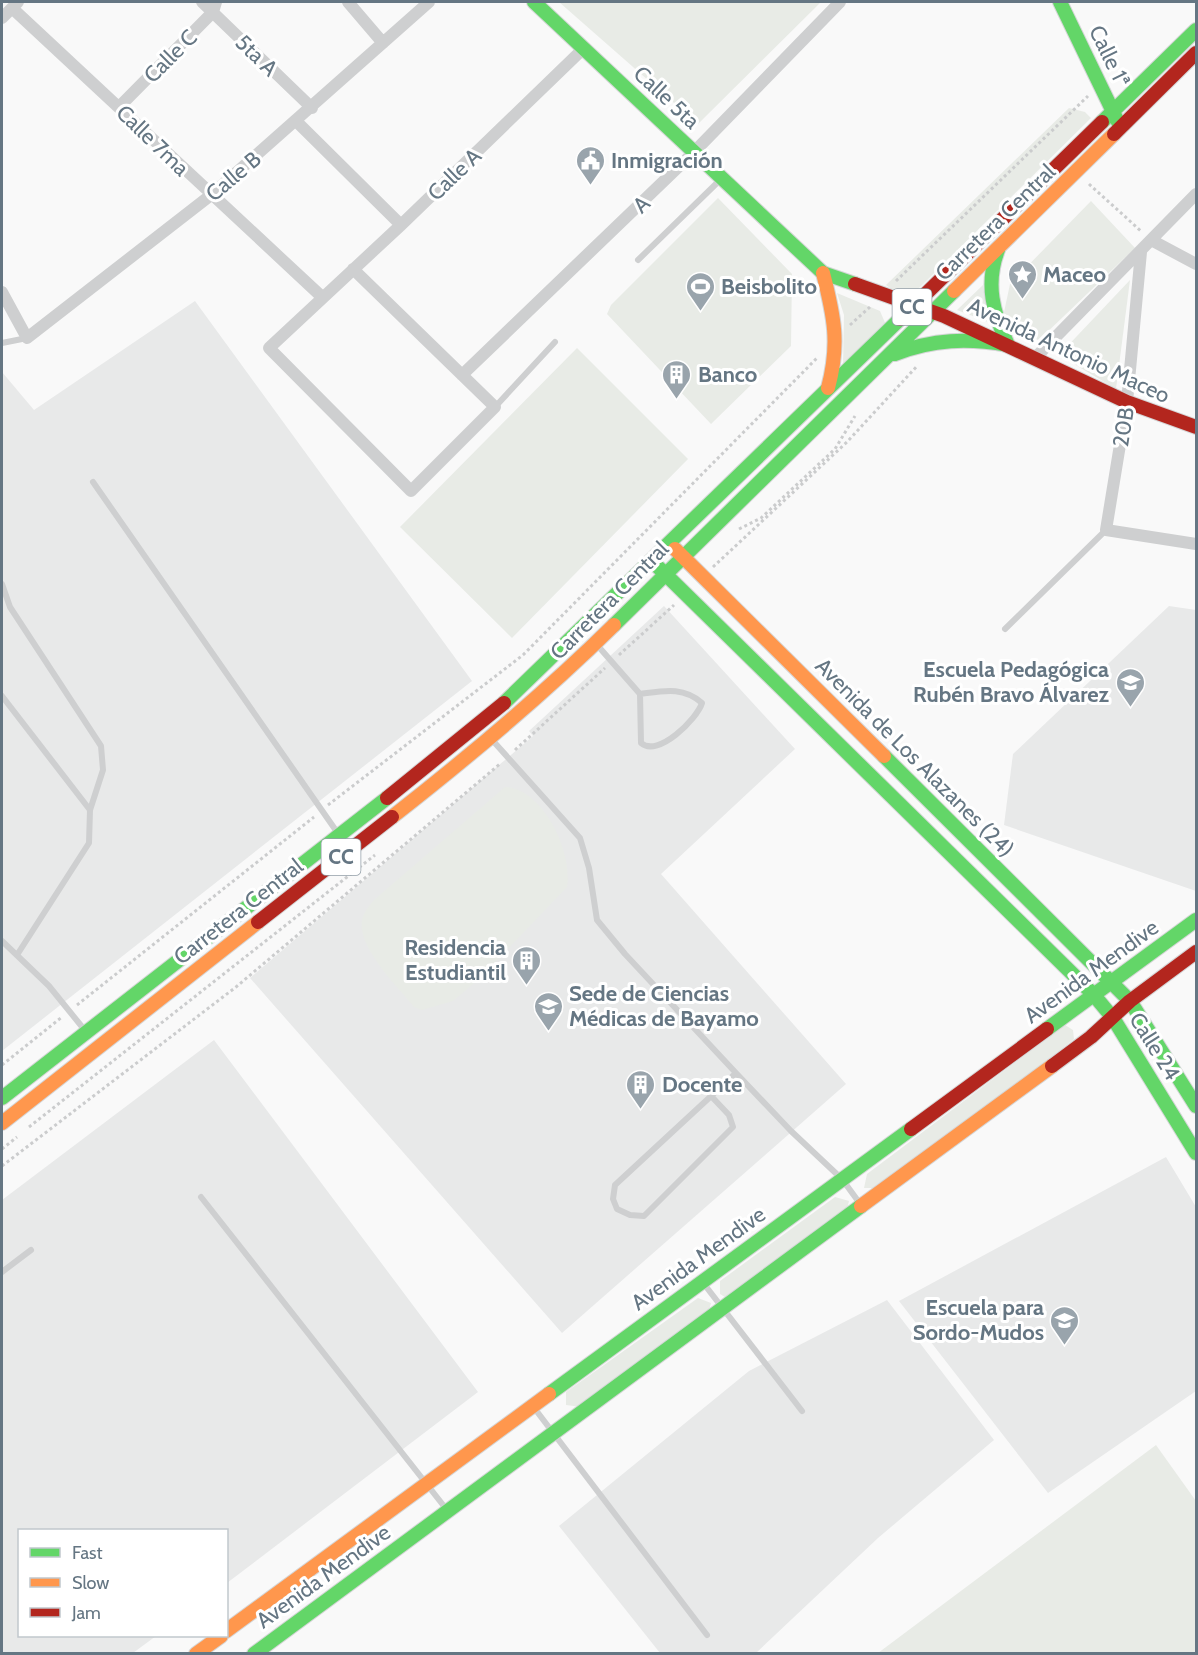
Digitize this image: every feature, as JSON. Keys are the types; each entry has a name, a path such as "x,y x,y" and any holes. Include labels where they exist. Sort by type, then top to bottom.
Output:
{"main road":[{"name":"Calle 5ta","path":"534,2 823,273"},
{"name":"Calle 1ª","path":"1060,2 1121,128"},
{"name":"Carretera Central","path":"2,1098 480,725 543,668 1197,30"},
{"name":"Carretera Central","path":"2,1123 491,739 595,643 1121,128 1190,69 1197,53"},
{"path":"1000,246 990,272 991,299 996,320 1008,345"},
{"name":"Avenida Antonio Maceo","path":"823,273 932,312 1008,345 1127,402 1197,427"},
{"path":"823,273 838,336 836,360 828,388"},
{"path":"879,364 913,347 948,339 977,339 1008,345"},
{"name":"Avenida de Los Alazanes (24)","path":"670,544 1130,1001"},
{"name":"Avenida de Los Alazanes (24)","path":"652,561 1093,994"},
{"name":"Avenida Mendive","path":"228,1630 1197,920"},
{"name":"Avenida Mendive","path":"254,1653 1091,1037 1130,1001 1197,952"},
{"name":"Calle 24","path":"1093,994 1113,1018 1197,1153"},
{"name":"Calle 24","path":"1130,1001 1197,1106"},
{"path":"196,1653 218,1637"}],"street":[{"name":"5ta A","path":"202,2 214,7 312,108"},
{"path":"348,2 383,44"},
{"name":"Calle B","path":"27,338 211,195 312,108 429,2"},
{"name":"A","path":"462,375 694,152 840,2"},
{"path":"2,18 15,5"},
{"name":"Calle 7ma","path":"15,5 211,195 321,296"},
{"name":"Calle C","path":"119,107 214,7"},
{"name":"Calle A","path":"495,407 411,491 268,348 584,48"},
{"path":"1172,53 1190,69"},
{"path":"296,122 400,225"},
{"path":"1035,358 1197,194"},
{"path":"1153,241 1197,264"},
{"name":"20B","path":"1106,530 1127,402 1141,252"},
{"path":"353,269 495,407"},
{"path":"2,292 27,338"},
{"path":"1106,530 1197,544"}],"lane":[{"path":"638,260 722,178"},
{"path":"2,343 27,338"},
{"path":"495,407 555,342"},
{"path":"93,482 322,810 352,848"},
{"path":"1005,629 1106,530"},
{"path":"2,584 10,607 101,746 103,770 90,810 89,843 17,955"},
{"path":"595,643 640,694 640,743 645,748 664,744 699,712 702,703 694,696 675,690 640,694"},
{"path":"2,696 90,810"},
{"path":"480,725 580,838 589,868 597,920 625,954 736,1073 791,1131 842,1179 862,1206"},
{"path":"2,941 70,1011 98,1047"},
{"path":"711,1096 729,1115 733,1127 644,1216 630,1215 618,1209 613,1199 615,1185 711,1096 736,1073"},
{"path":"201,1197 448,1511"},
{"path":"2,1272 31,1250"},
{"path":"702,1282 802,1411"},
{"path":"533,1406 707,1635"}],"path":[{"path":"838,336 1100,85"},
{"path":"1078,172 1153,241"},
{"path":"2,1065 322,810 523,655 822,353"}],"shaded area":[{"path":"559,2 821,2 698,124"},
{"path":"1069,108 1085,112 1091,118 911,296 897,293 886,285"},
{"name":"Beisbolito","path":"718,198 792,274 791,346 711,424 607,314 611,305"},
{"path":"1091,201 1135,248 1039,340 1018,336 1003,317 1010,284"},
{"path":"1130,280 1116,389 1059,355"},
{"path":"983,285 988,322 957,310"},
{"path":"837,293 880,311 886,325 843,367 844,315"},
{"path":"195,301 472,681 2,1051 2,372 34,410"},
{"path":"577,348 688,459 512,638 400,527"},
{"name":"Sede de Ciencias Médicas de Bayamo","path":"664,606 795,749 661,874 846,1084 562,1333 250,978 533,736 529,731"},
{"name":"Escuela Pedagógica Rubén Bravo Álvarez","path":"1169,606 1196,610 1196,891 1004,825 1013,754"},
{"path":"505,787 519,790 532,799 553,825 565,857 568,873 567,887 479,979 453,1001 422,1010 414,1007 372,954 362,931 364,914 374,900"},
{"path":"1065,1025 1073,1030 1074,1039 882,1188 864,1188 867,1174"},
{"path":"214,1040 478,1392 228,1582 228,1529 18,1529 18,1637 155,1637 133,1653 2,1654 2,1200"},
{"name":"Escuela para Sordo-Mudos","path":"1166,1157 1196,1207 1196,1391 1048,1493 899,1301"},
{"path":"835,1197 849,1201 846,1213 730,1300 720,1294 720,1281"},
{"path":"698,1298 711,1303 708,1314 581,1407 566,1405 566,1392"},
{"path":"887,1300 994,1440 878,1538 756,1653 660,1653 559,1526 749,1371"},
{"path":"1156,1445 1196,1501 1196,1653 878,1653"}],"traffic: fast":[{"path":"534,2 823,273 855,284"},
{"path":"1060,2 1118,122"},
{"path":"1102,122 1196,30"},
{"path":"998,250 991,287 998,321 1008,345"},
{"path":"614,625 954,291"},
{"path":"504,703 900,319"},
{"path":"895,354 923,345 951,341 979,341 1008,345"},
{"path":"656,565 1093,994 1113,1018 1196,1153"},
{"path":"884,756 1130,1001 1196,1106"},
{"path":"2,1098 387,798"},
{"path":"1047,1029 1196,920"},
{"path":"549,1394 911,1129"},
{"path":"254,1654 861,1206"}],"traffic: slow":[{"path":"954,291 1114,134"},
{"path":"823,273 830,303 835,344 828,388"},
{"path":"675,549 884,756"},
{"path":"392,817 506,724 614,625"},
{"path":"2,1123 258,922"},
{"path":"861,1206 1052,1066"},
{"path":"228,1630 549,1394"},
{"path":"196,1654 220,1637"}],"traffic: jam":[{"path":"1114,134 1196,53"},
{"path":"900,319 1102,122"},
{"path":"855,284 944,316 1127,402 1196,427"},
{"path":"387,798 504,703"},
{"path":"258,922 392,817"},
{"path":"1052,1066 1091,1037 1130,1001 1196,952"},
{"path":"911,1129 1047,1029"}],"place":[{"name":"Inmigración","path":"590,186"},
{"name":"Maceo","path":"1022,300"},
{"name":"Beisbolito","path":"700,312"},
{"name":"Banco","path":"677,400"},
{"name":"Escuela Pedagógica Rubén Bravo Álvarez","path":"1130,708"},
{"name":"Residencia Estudiantil","path":"527,986"},
{"name":"Sede de Ciencias Médicas de Bayamo","path":"548,1032"},
{"name":"Docente","path":"641,1110"},
{"name":"Escuela para Sordo-Mudos","path":"1065,1346"}]}
